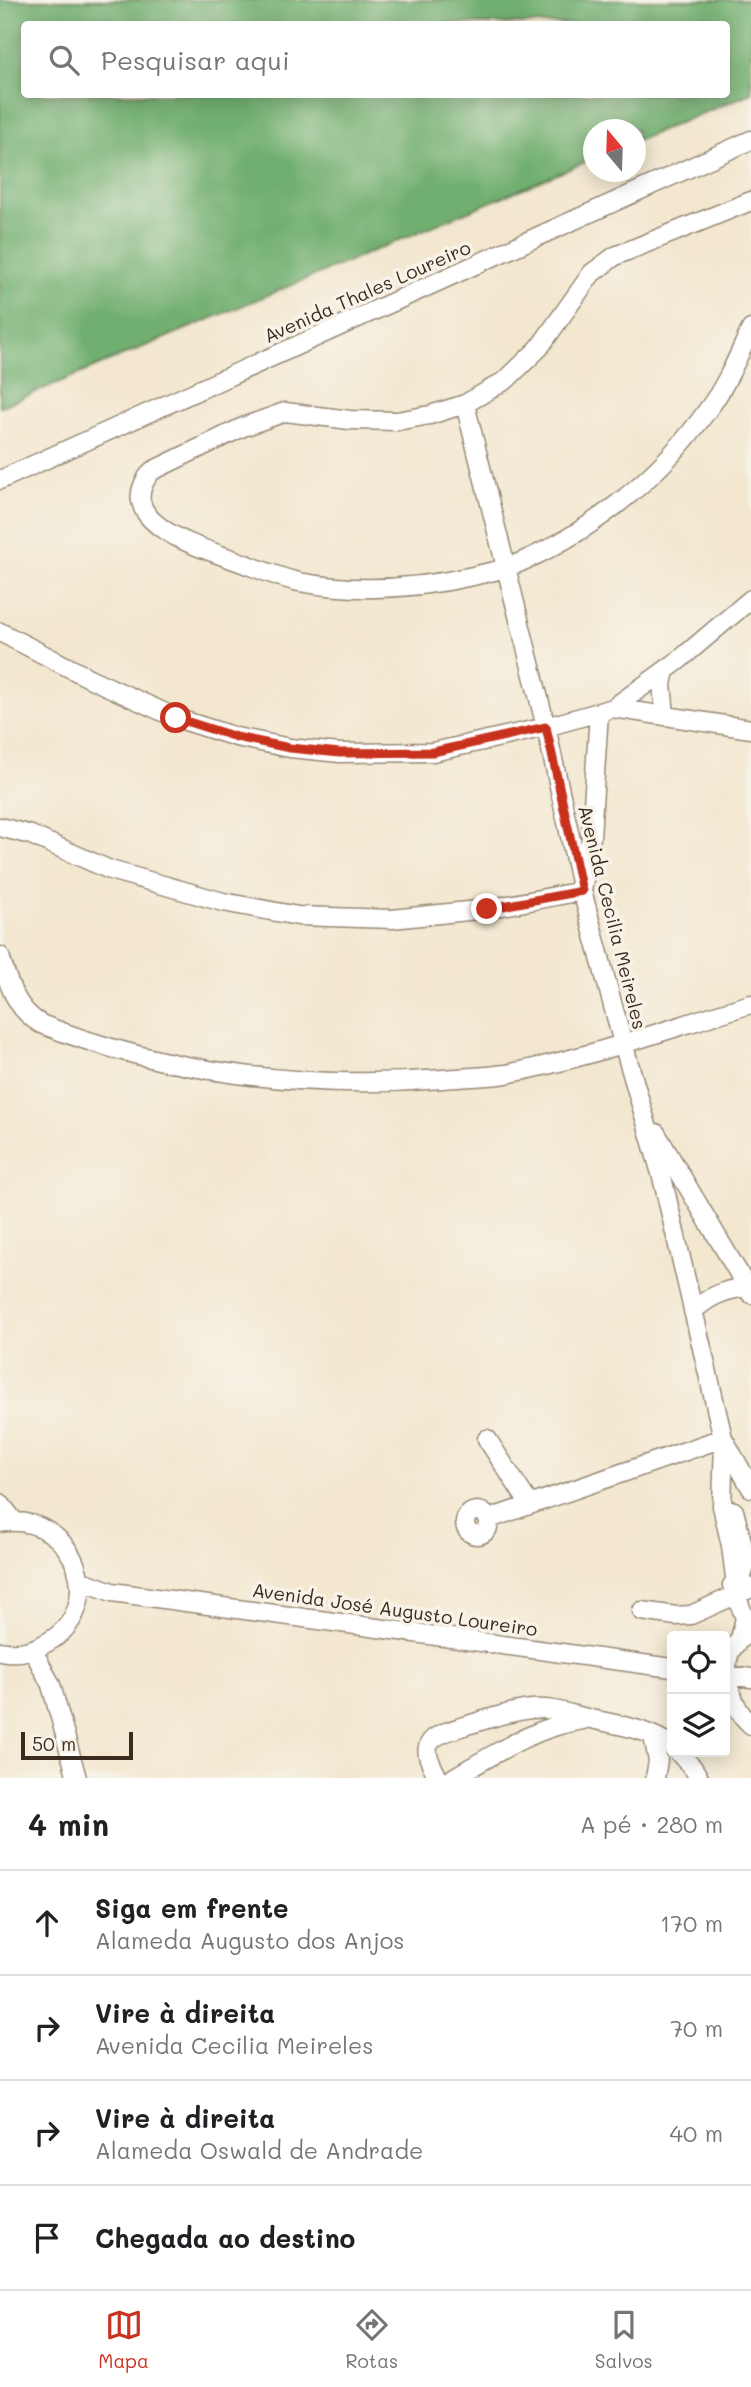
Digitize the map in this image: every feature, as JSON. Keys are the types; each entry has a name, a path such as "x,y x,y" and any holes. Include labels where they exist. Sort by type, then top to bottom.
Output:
{"street":[{"name":"Avenida Thales Loureiro","path":"0,480 751,140"},
{"path":"751,201 601,264 539,348 506,380 465,404 430,415 397,421 350,420 285,412 243,426 152,471 143,481 140,496 143,510 149,519 167,532 204,549 297,581 348,588 397,589 448,581 507,567 554,544 616,506 664,464 710,407 751,328"},
{"name":"Avenida Cecilia Meireles","path":"465,404 546,727 582,891 662,1177 694,1311 723,1438 724,1493 732,1503 736,1542"},
{"path":"0,632 89,678 176,718 236,737 290,748 340,753 433,752 546,727 606,710 666,671 751,599"},
{"path":"665,715 662,684 666,671"},
{"path":"606,710 665,715 751,729"},
{"path":"0,827 31,835 110,870 223,902 298,916 392,919 487,909 582,891 606,710"},
{"path":"0,956 20,1007 29,1017 54,1029 161,1061 257,1077 312,1082 402,1082 503,1074 562,1062 751,1004"},
{"path":"642,1108 748,1290 720,1292 694,1311"},
{"path":"489,1519 723,1438"},
{"name":"Avenida Cecilia Meireles","path":"723,1438 749,1485 736,1542"},
{"path":"487,1439 530,1505"},
{"path":"0,1503 7,1522 33,1524 58,1538 75,1561 80,1580 77,1607 67,1626 52,1641 19,1653 0,1651"},
{"path":"730,1654 746,1635 744,1591 747,1561 736,1542 722,1565 744,1591"},
{"name":"Avenida José Augusto Loureiro","path":"80,1580 112,1592 667,1667"},
{"path":"642,1611 676,1616 691,1615 744,1591"},
{"path":"77,1607 112,1592"},
{"path":"51,1685 52,1641"},
{"path":"33,1650 51,1685 76,1778"},
{"path":"730,1675 751,1678"},
{"path":"730,1686 738,1707 751,1725"},
{"path":"438,1778 427,1751 434,1739 447,1732 531,1709 572,1713 588,1719 619,1724 667,1743"},
{"path":"453,1778 544,1730 565,1722 588,1719"},
{"path":"653,1736 658,1761 655,1778"},
{"path":"683,1757 699,1778"}],"green space":[{"path":"0,0 751,0 751,93 646,137 646,119 583,119 583,163 0,407"}],"route":[{"path":"176,718 236,737 290,748 340,753 433,752 546,727 582,891 487,909"}]}
